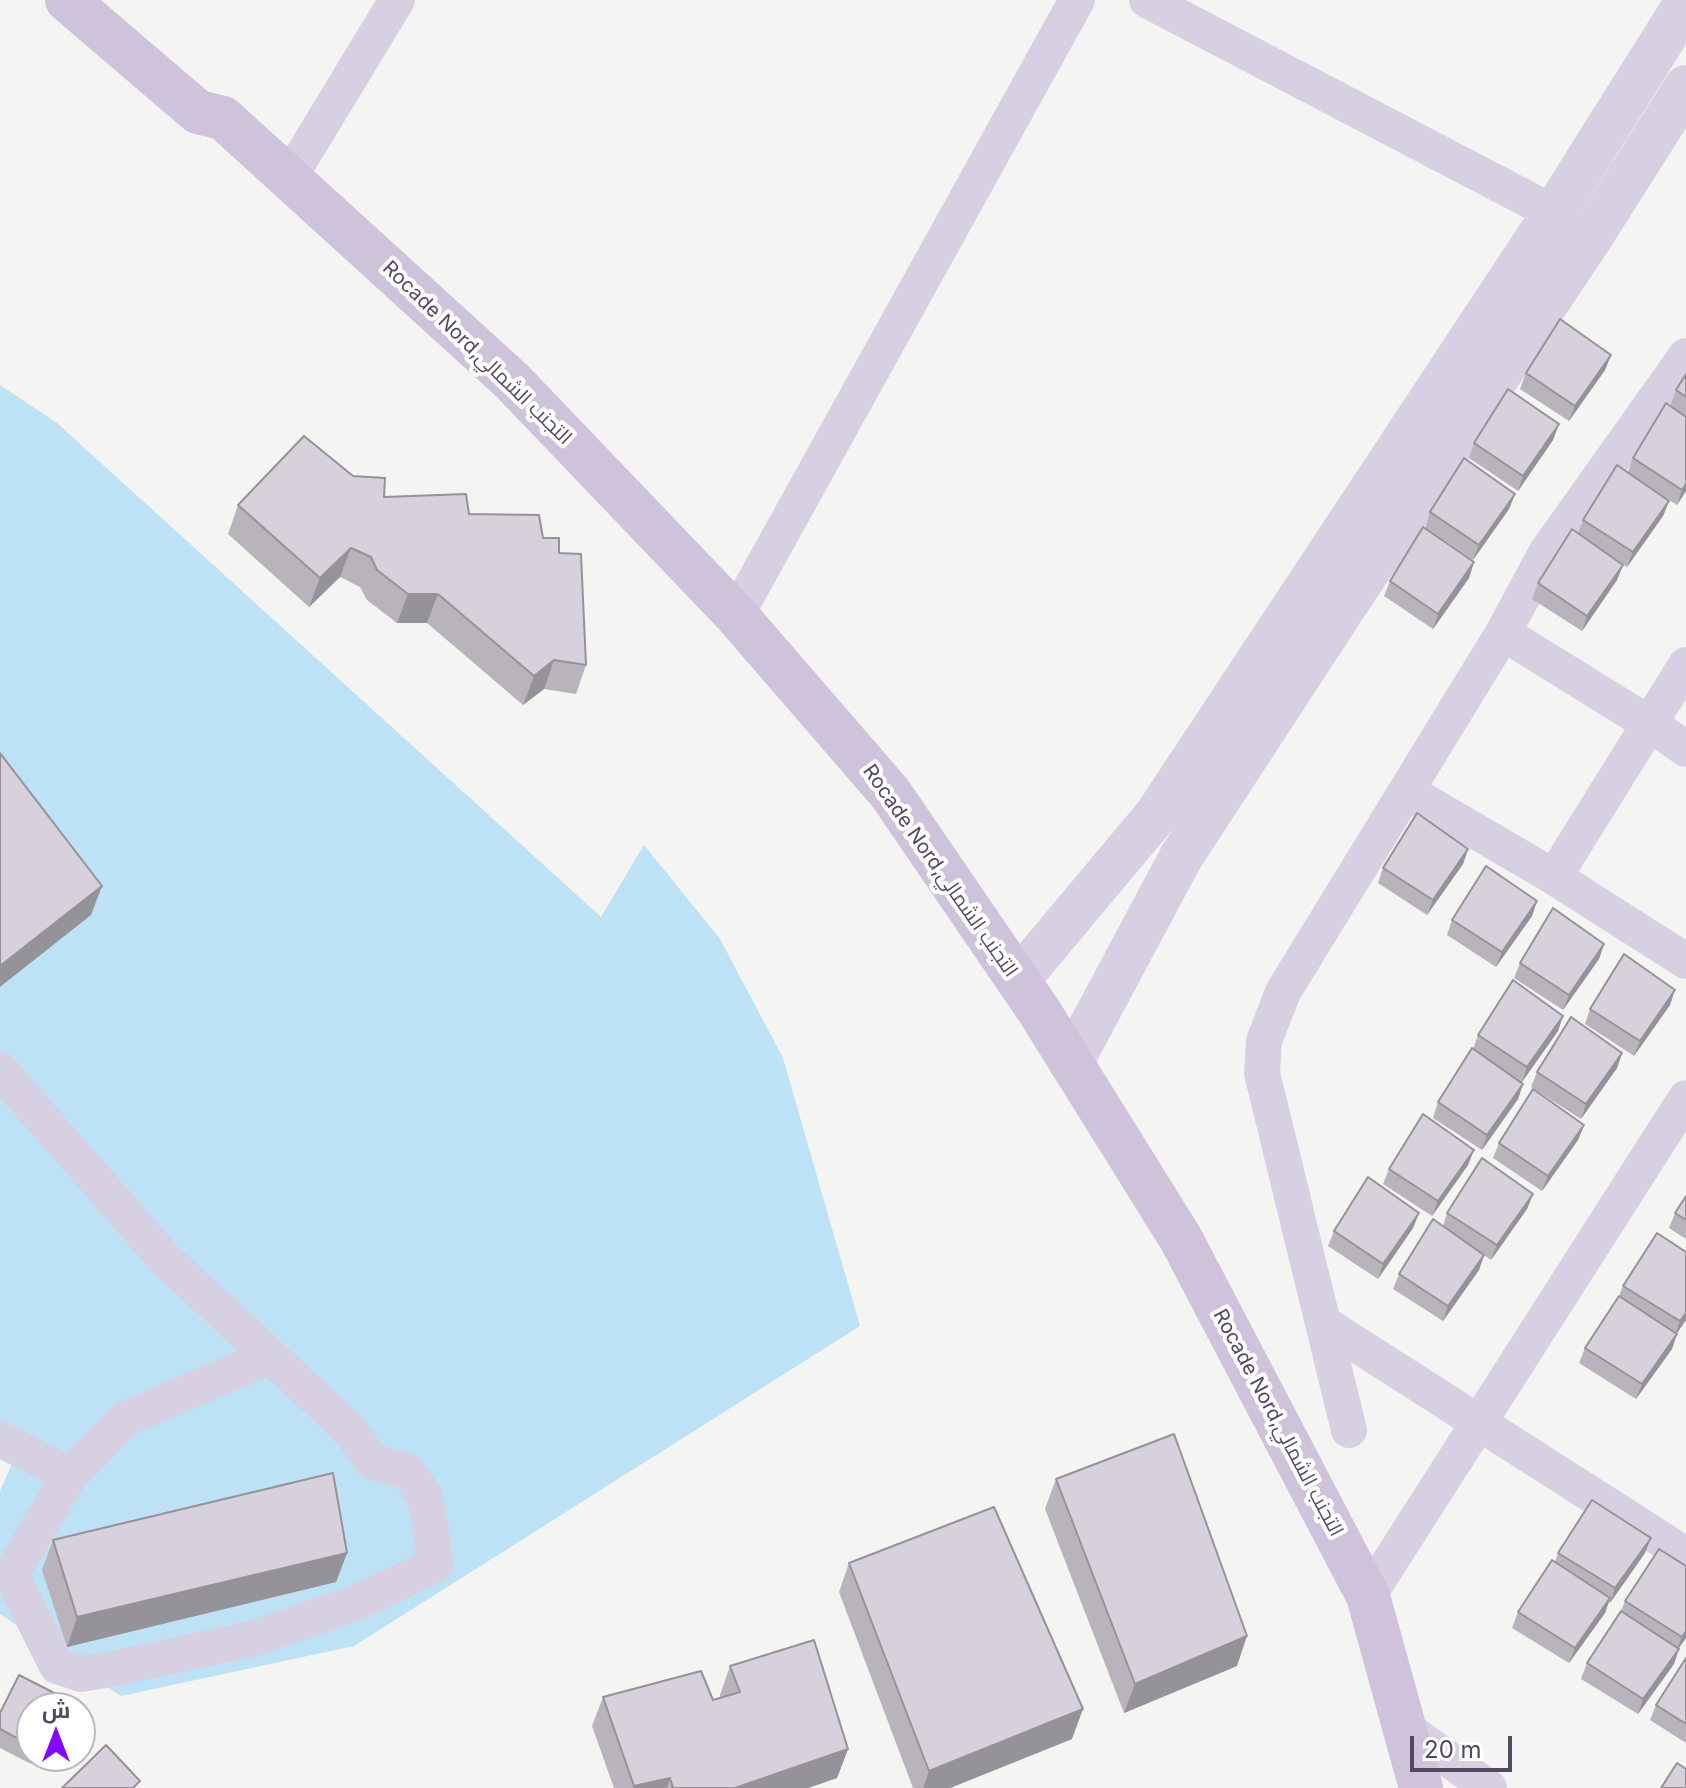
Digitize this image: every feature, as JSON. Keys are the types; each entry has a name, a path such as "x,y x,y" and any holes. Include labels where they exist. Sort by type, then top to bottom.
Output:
{"main road":[{"name":"Rocade Nord,التجنب الشمالي","path":"67,0 198,112 223,118 512,381 736,615 890,793 1018,980 1181,1239 1368,1596 1421,1788"},
{"name":"Rocade Nord,التجنب الشمالي","path":"109,0 218,97 223,118"}],"street":[{"path":"289,178 397,0"},
{"path":"736,615 1077,0"},
{"path":"1147,0 1554,213 1591,237"},
{"path":"1018,980 1157,814 1554,213 1686,3"},
{"path":"1071,1063 1181,857 1591,237 1686,87"},
{"path":"1349,1430 1262,1073 1264,1041 1283,992 1503,633 1546,553 1686,356"},
{"path":"1503,633 1686,749"},
{"path":"1554,877 1686,665"},
{"path":"1407,791 1554,877 1686,961"},
{"path":"0,1070 164,1258 348,1428 373,1462 407,1471 425,1496 435,1565 358,1602 255,1638 81,1674 57,1666 11,1574 70,1475 125,1419 270,1356"},
{"path":"1368,1596 1479,1423 1676,1137 1686,1098"},
{"path":"1323,1323 1686,1555"},
{"path":"0,1439 70,1475"},
{"path":"1405,1728 1489,1788"}],"shaded area":[{"path":"0,385 57,423 601,917 644,845 720,939 783,1058 860,1326 354,1646 121,1696 0,1614 0,1491 15,1457 0,1450"}],"building":[{"path":"1560,319 1611,355 1575,406 1526,373"},
{"path":"1686,374 1686,397 1676,390"},
{"path":"1508,389 1559,424 1523,476 1474,443"},
{"path":"1666,403 1686,417 1686,484 1682,490 1633,458"},
{"path":"304,436 353,476 385,478 384,497 466,494 469,514 539,515 543,538 559,538 559,553 581,554 586,665 554,660 534,676 438,594 408,594 377,570 371,557 351,548 320,578 238,505"},
{"path":"1464,458 1515,494 1479,545 1430,512"},
{"path":"1617,465 1669,501 1633,552 1583,520"},
{"path":"1423,527 1474,562 1438,614 1390,581"},
{"path":"1572,529 1623,565 1587,616 1538,583"},
{"path":"0,753 102,886 0,966"},
{"path":"1417,813 1468,849 1433,900 1383,868"},
{"path":"1486,866 1537,901 1502,952 1452,920"},
{"path":"1553,908 1604,944 1569,995 1520,963"},
{"path":"1624,954 1675,990 1640,1041 1590,1009"},
{"path":"1513,980 1563,1016 1527,1067 1478,1035"},
{"path":"1571,1017 1622,1053 1586,1104 1537,1072"},
{"path":"1472,1048 1523,1084 1487,1135 1438,1102"},
{"path":"1533,1089 1584,1125 1548,1176 1499,1143"},
{"path":"1423,1114 1474,1150 1438,1201 1389,1169"},
{"path":"1482,1158 1533,1194 1497,1245 1447,1213"},
{"path":"1368,1177 1419,1213 1383,1264 1334,1231"},
{"path":"1686,1196 1686,1220 1675,1213"},
{"path":"1433,1219 1484,1255 1448,1306 1399,1274"},
{"path":"1657,1233 1686,1252 1686,1313 1680,1321 1623,1286"},
{"path":"1619,1296 1677,1334 1642,1384 1585,1348"},
{"path":"1174,1434 1247,1636 1135,1684 1056,1479"},
{"path":"333,1473 347,1553 77,1617 53,1540"},
{"path":"1592,1500 1651,1538 1615,1588 1558,1553"},
{"path":"994,1507 1083,1709 929,1771 849,1563"},
{"path":"1659,1549 1686,1566 1686,1631 1682,1637 1625,1601"},
{"path":"1552,1560 1610,1598 1575,1648 1518,1612"},
{"path":"1621,1611 1679,1649 1643,1699 1587,1663"},
{"path":"814,1640 848,1749 735,1788 673,1788 670,1778 634,1786 603,1697 701,1671 713,1700 740,1692 730,1666"},
{"path":"1686,1658 1686,1724 1656,1705"},
{"path":"19,1675 52,1692 16,1692 16,1738 0,1729 0,1713"},
{"path":"106,1745 140,1781 133,1788 62,1788 78,1772 96,1772 96,1755"},
{"path":"1677,1763 1686,1769 1686,1788 1661,1788"}]}
